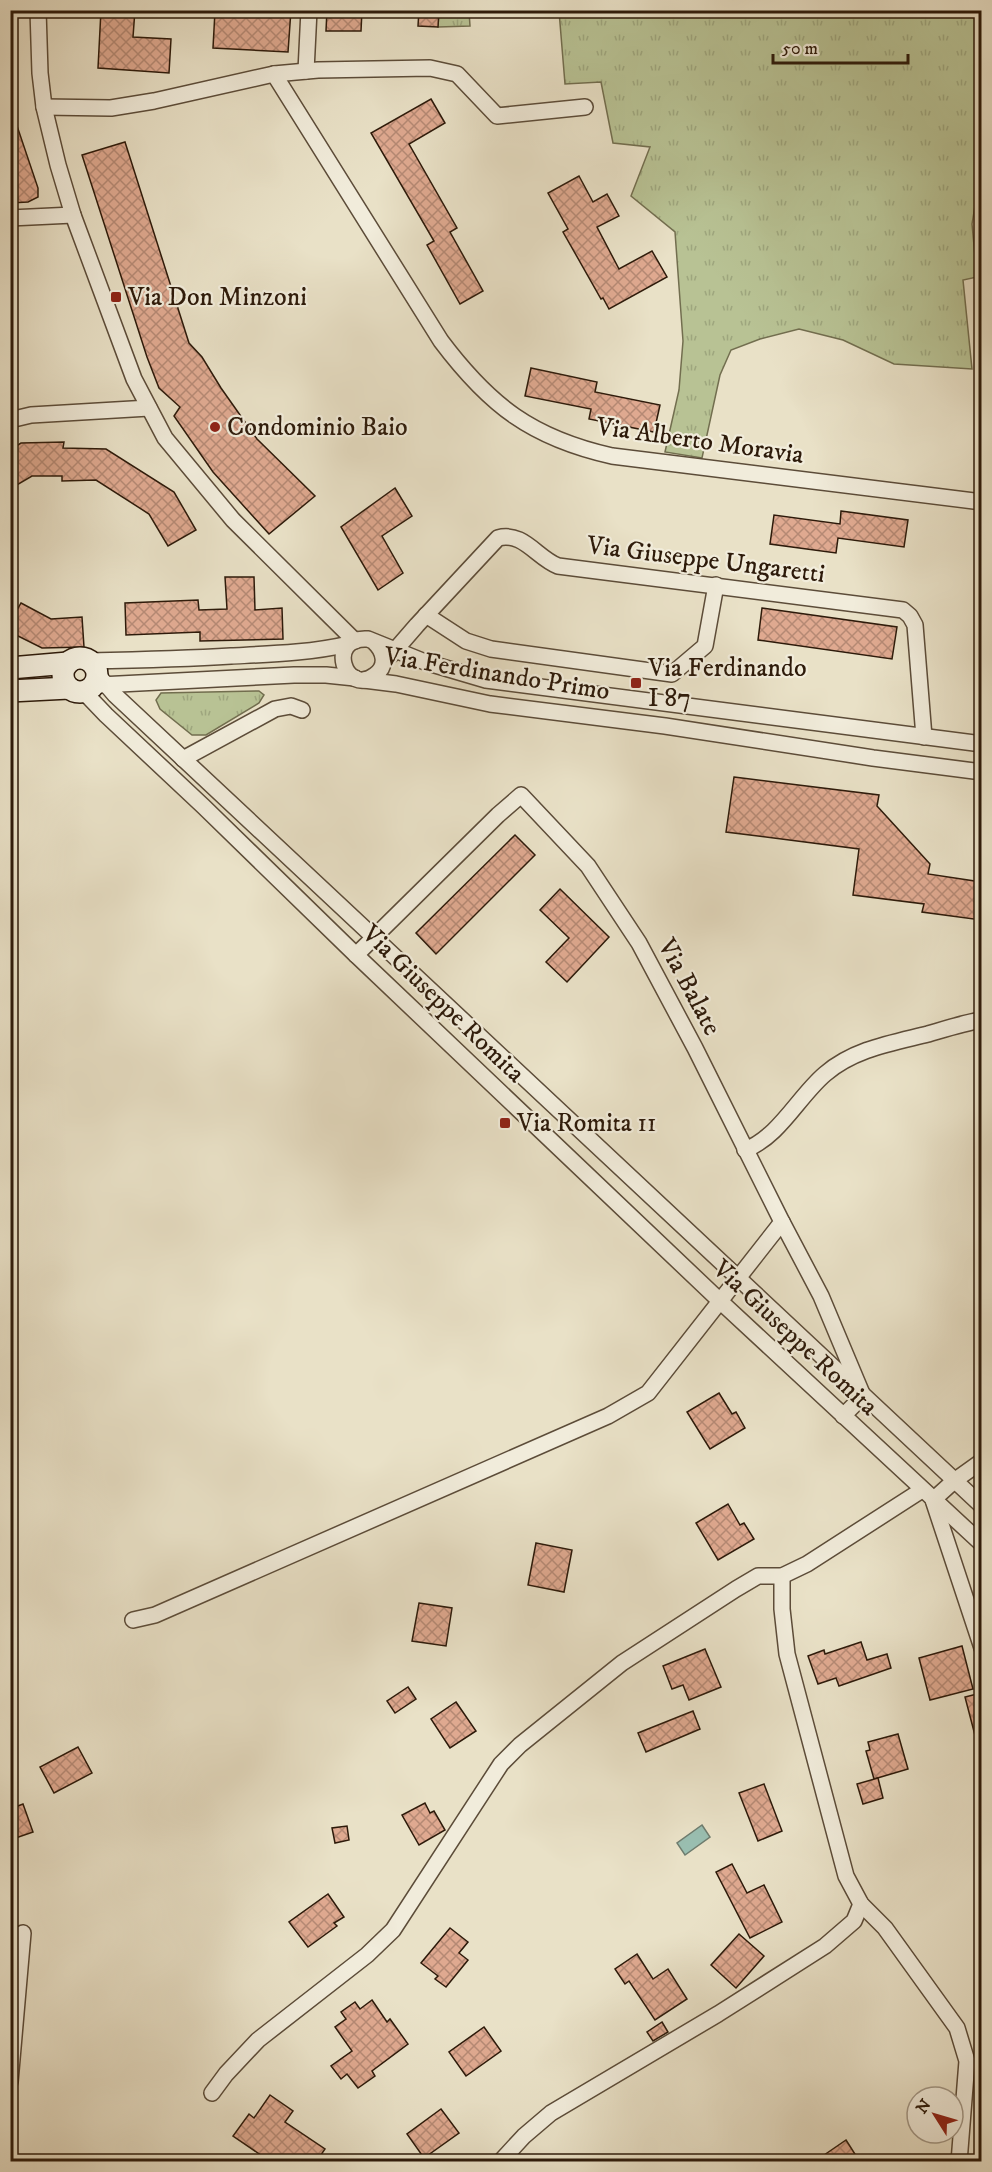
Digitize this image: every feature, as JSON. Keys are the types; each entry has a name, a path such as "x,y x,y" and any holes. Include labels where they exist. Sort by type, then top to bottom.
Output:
{"street":[{"path":"38,10 40,73 44,107 73,215 134,379 165,438 233,520 361,642 382,653 382,666 374,676 358,679 349,674 343,663 343,656 361,642 396,635 421,620 491,649 672,674 705,646 716,585"},
{"path":"306,71 309,10"},
{"path":"44,107 111,108 154,101 274,74 430,68 458,74 497,116 585,107"},
{"name":"Via Alberto Moravia","path":"274,74 457,363 494,401 537,431 562,442 612,456 981,502"},
{"path":"10,218 73,215"},
{"path":"10,420 31,416 149,408"},
{"name":"Via Giuseppe Ungaretti","path":"382,666 421,620 498,538 515,537 525,542 540,557 558,566 903,610 915,625 924,737"},
{"name":"Via Ferdinando Primo","path":"10,691 86,678 150,660 295,653 324,650 361,642 396,650 475,678 668,705 981,744"},
{"name":"Via Ferdinando Primo","path":"10,668 86,678 152,681 326,675 396,684 490,704 665,726 981,772"},
{"name":"Via Giuseppe Romita","path":"86,678 158,735 981,1506"},
{"name":"Via Giuseppe Romita","path":"86,678 106,716 721,1302 981,1544"},
{"path":"152,681 131,690 130,697 133,706 158,735"},
{"path":"631,722 634,700"},
{"path":"665,726 668,705"},
{"path":"183,759 275,709 291,706 302,710"},
{"path":"873,758 877,731"},
{"path":"943,767 946,740"},
{"path":"203,806 218,791"},
{"name":"Via Balate","path":"374,938 521,795 588,866 639,943 821,1296 863,1396"},
{"path":"356,955 374,938"},
{"path":"428,1023 446,1006"},
{"path":"746,1150 769,1135 825,1074 850,1057 876,1047 981,1020"},
{"path":"133,1620 155,1615 608,1416 648,1393 782,1222"},
{"path":"843,1416 863,1396"},
{"path":"212,2093 226,2074 258,2040 367,1955 393,1930 501,1764 520,1745 622,1663 736,1589 758,1576 782,1576 807,1564 954,1481 981,1461"},
{"path":"928,1495 981,1648"},
{"path":"782,1576 782,1609 787,1654 846,1876 861,1904 885,1928 957,2028 967,2061 959,2162"},
{"path":"500,2162 524,2136 551,2113 718,2014 825,1946 854,1921 861,1904"},
{"path":"10,2082 23,1933"}],"green space":[{"path":"439,11 469,11 470,26 438,27"},
{"path":"559,11 981,11 981,170 972,224 977,277 963,280 972,369 894,364 843,340 799,329 760,339 731,350 720,375 702,458 665,452 679,390 683,341 675,232 631,196 650,147 613,143 601,82 565,84"},
{"path":"259,691 264,695 259,703 206,735 192,735 160,709 156,700 161,693"}],"shaded area":[{"path":"702,1825 710,1837 685,1855 677,1843"}],"building":[{"path":"101,10 135,10 133,37 171,39 169,73 98,68"},
{"path":"254,10 291,10 288,52 213,48 215,11 254,14"},
{"path":"327,10 362,10 361,31 326,31"},
{"path":"419,10 439,10 438,27 418,26"},
{"path":"431,99 445,123 409,144 457,228 450,232 483,291 460,304 427,245 434,241 371,133"},
{"path":"10,114 13,114 38,188 38,197 28,202 10,203"},
{"path":"125,142 189,343 202,357 257,439 315,496 269,534 213,472 174,416 180,407 159,388 147,357 82,155"},
{"path":"579,176 593,202 607,194 619,216 597,227 619,269 652,251 667,277 609,309 563,232 568,229 548,193"},
{"path":"531,368 597,382 595,392 660,405 654,432 589,419 591,409 525,396"},
{"path":"64,442 63,448 106,449 174,492 196,530 168,546 149,514 96,480 62,481 62,476 32,476 10,489 10,450 21,443"},
{"path":"395,488 412,516 382,536 403,573 378,590 341,527"},
{"path":"841,511 908,520 904,547 838,538 836,553 770,544 774,515 840,524"},
{"path":"225,577 254,577 255,610 282,608 283,639 200,641 200,632 126,635 125,603 198,600 199,610 227,609"},
{"path":"21,603 51,619 82,617 84,647 42,648 10,632 10,605 17,610"},
{"path":"762,608 897,627 892,659 758,640"},
{"path":"734,777 879,795 877,806 930,864 928,874 981,882 981,920 922,912 924,904 853,895 859,849 726,832"},
{"path":"515,835 535,855 436,954 416,933"},
{"path":"560,889 609,937 567,982 546,962 569,938 540,910"},
{"path":"719,1393 732,1414 736,1412 745,1428 710,1449 687,1412"},
{"path":"728,1504 740,1525 744,1523 754,1539 718,1560 696,1523"},
{"path":"536,1543 572,1550 564,1592 528,1585"},
{"path":"419,1603 452,1608 446,1646 412,1641"},
{"path":"861,1642 867,1660 887,1654 891,1668 839,1686 836,1678 818,1684 808,1656 824,1650 825,1654"},
{"path":"962,1646 973,1689 930,1700 919,1658"},
{"path":"705,1649 721,1687 689,1700 683,1685 672,1689 663,1666"},
{"path":"408,1687 416,1699 395,1713 387,1701"},
{"path":"981,1693 981,1742 977,1743 965,1697"},
{"path":"456,1702 476,1731 450,1748 431,1719"},
{"path":"693,1711 700,1729 646,1752 638,1733"},
{"path":"898,1734 908,1769 874,1779 866,1751 870,1750 868,1742"},
{"path":"78,1747 92,1773 54,1793 40,1767"},
{"path":"878,1778 883,1798 863,1804 857,1784"},
{"path":"764,1784 782,1831 758,1841 739,1793"},
{"path":"425,1803 430,1813 434,1811 445,1830 419,1845 402,1815"},
{"path":"23,1804 33,1832 10,1840 10,1809"},
{"path":"347,1826 349,1840 335,1843 332,1828"},
{"path":"732,1864 747,1893 764,1885 782,1922 750,1938 716,1872"},
{"path":"328,1894 344,1917 334,1923 337,1926 308,1947 289,1922"},
{"path":"450,1928 468,1942 459,1953 468,1960 446,1987 435,1979 438,1976 421,1963"},
{"path":"739,1934 764,1956 736,1988 711,1965"},
{"path":"637,1954 653,1979 668,1969 687,1999 655,2020 629,1981 625,1984 615,1969"},
{"path":"372,2000 387,2022 390,2019 408,2044 372,2071 375,2076 358,2088 347,2074 341,2079 331,2066 352,2051 335,2027 346,2019 341,2012 355,2002 360,2009"},
{"path":"662,2022 668,2032 653,2041 647,2032"},
{"path":"484,2027 501,2051 466,2076 449,2052"},
{"path":"270,2095 293,2111 285,2122 325,2149 316,2162 271,2162 233,2136 249,2114 254,2118"},
{"path":"441,2109 459,2133 424,2158 407,2134"},
{"path":"846,2140 860,2162 814,2162"}],"place":[{"name":"Via Don Minzoni","path":"116,297"},
{"name":"Condominio Baio","path":"215,427"},
{"name":"Via Ferdinando I 87","path":"636,683"},
{"name":"Via Romita 11","path":"505,1123"}]}
